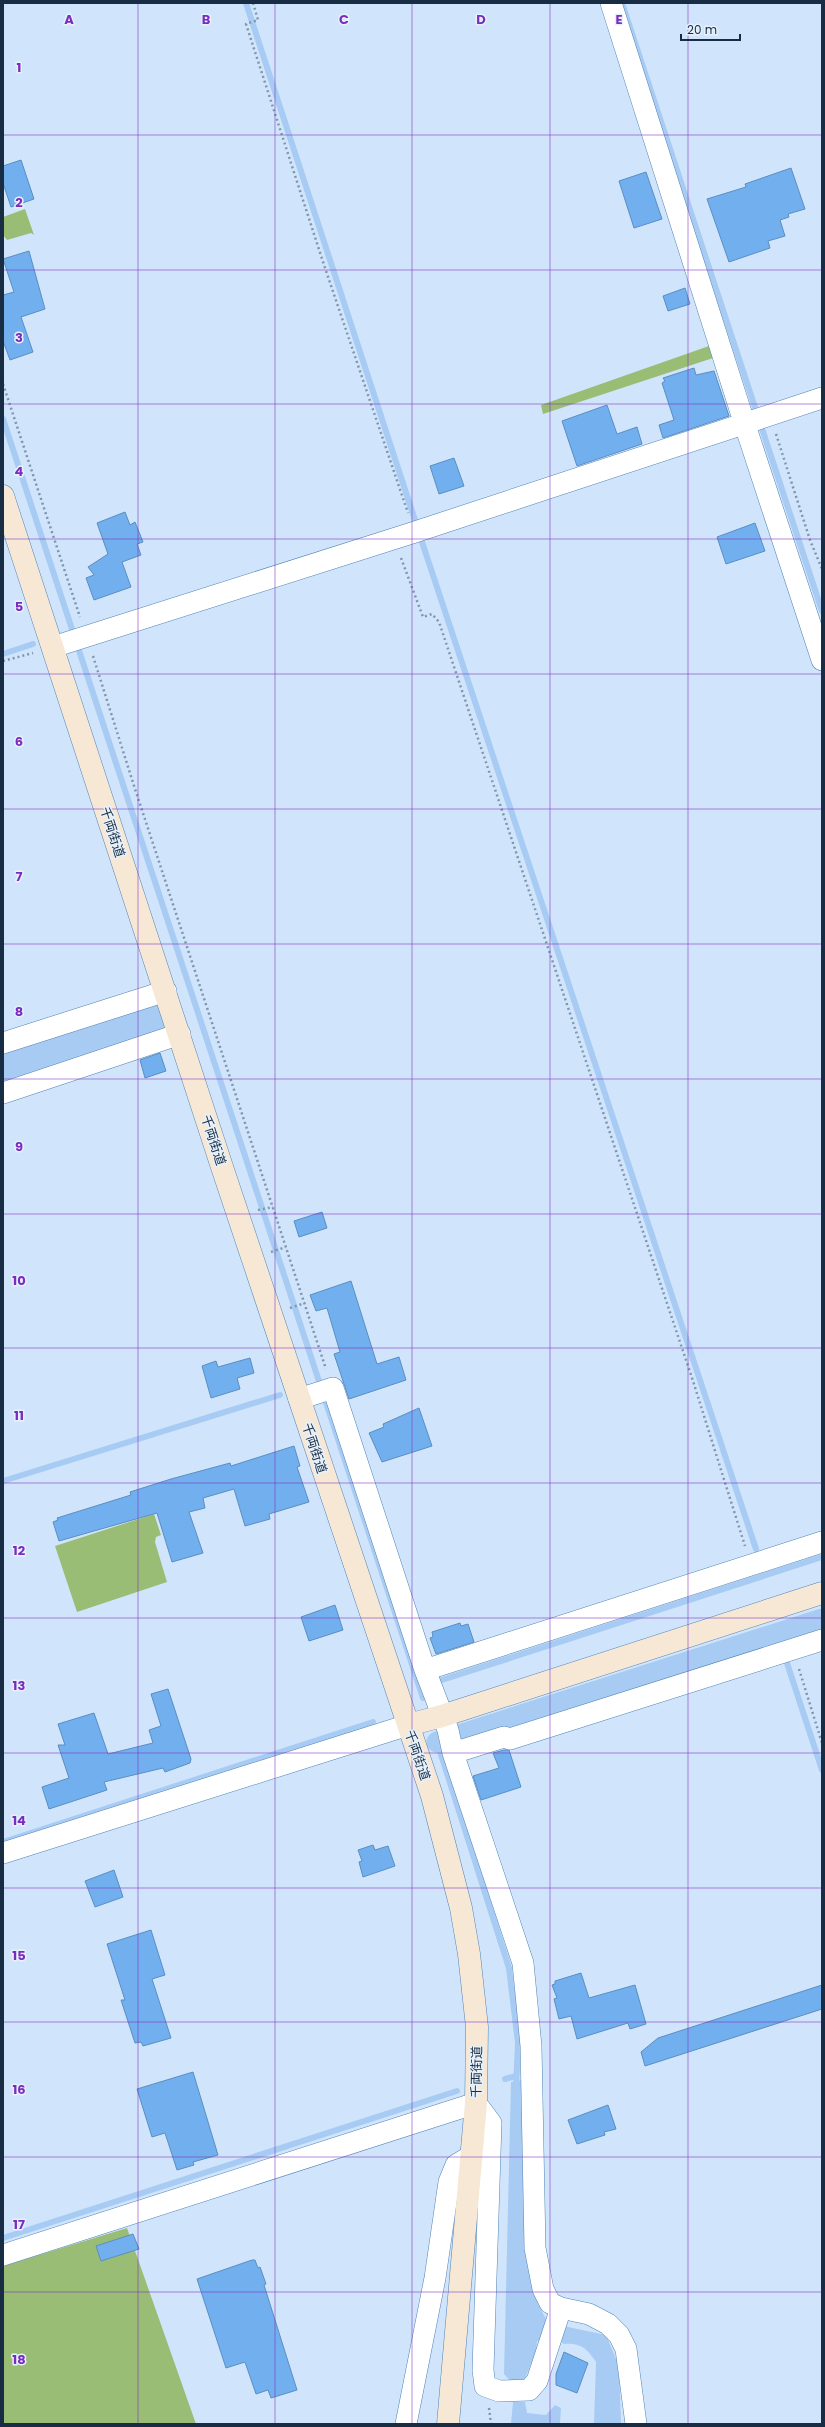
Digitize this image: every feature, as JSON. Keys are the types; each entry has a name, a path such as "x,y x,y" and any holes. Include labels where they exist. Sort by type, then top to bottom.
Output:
{"street":[{"path":"611,3 759,420 822,660"},
{"path":"73,641 394,539 822,398"},
{"name":"千両街道","path":"3,496 73,641 166,991 180,1034 319,1393 408,1725 451,1862 470,1961 477,2027 476,2103 448,2424"},
{"path":"3,1044 166,991"},
{"path":"3,1093 180,1034"},
{"path":"3,2255 476,2103 491,2123 483,2370 485,2386 499,2391 519,2392 529,2390 537,2381 556,2323 550,2303 543,2289 537,2264 531,2096 531,2046 523,1963 449,1736 319,1393"},
{"path":"425,1670 822,1542"},
{"path":"449,1736 822,1593"},
{"path":"3,1853 408,1725 449,1736 504,1737 510,1739 822,1640"},
{"path":"406,2424 435,2278 449,2182 456,2165 471,2156"},
{"path":"556,2323 589,2314 608,2324 619,2335 626,2349 636,2424"}],"path":[{"path":"253,3 258,20 248,24 324,265 414,532"},
{"path":"3,384 73,641 137,796 303,1304 319,1393"},
{"path":"759,420 822,569"},
{"path":"394,539 423,617 432,614 439,622 690,1374 751,1565"},
{"path":"3,661 73,641"},
{"path":"254,1211 271,1207"},
{"path":"268,1253 285,1248"},
{"path":"286,1309 303,1304"},
{"path":"792,1649 822,1743"}],"green space":[{"path":"25,209 34,235 31,233 7,240 3,235 3,217"},
{"path":"709,346 713,358 543,414 541,405"},
{"path":"154,1514 161,1535 156,1537 155,1542 167,1582 77,1612 55,1546"},
{"path":"127,2228 196,2424 3,2424 3,2266"}],"water":[{"path":"522,2080 525,2233 528,2265 535,2295 549,2323 606,2335 619,2366 621,2424 594,2424 596,2362 586,2349 578,2345 563,2344 559,2337 537,2341 536,2351 522,2386 515,2386 504,2374 511,2082"},
{"path":"513,2402 525,2402 527,2413 546,2415 555,2405 561,2408 560,2424 511,2424"}],"building":[{"path":"21,160 34,199 11,207 3,183 3,166"},
{"path":"791,168 805,209 788,214 789,217 780,220 785,236 768,241 770,248 729,262 707,199 746,187 745,184"},
{"path":"646,172 662,219 634,228 619,181"},
{"path":"29,251 45,309 21,317 33,352 10,360 3,341 3,295 14,292 3,259"},
{"path":"685,288 690,304 668,311 663,296"},
{"path":"694,368 696,375 714,371 729,416 663,438 659,425 674,420 662,383 665,381 663,378"},
{"path":"607,405 617,434 637,427 642,444 577,466 562,421"},
{"path":"454,458 464,486 439,494 430,466"},
{"path":"125,512 130,525 135,522 143,542 137,544 141,555 122,562 131,587 94,600 86,578 94,575 88,567 108,554 97,523"},
{"path":"755,523 765,551 726,564 717,537"},
{"path":"160,1053 166,1071 145,1078 140,1060"},
{"path":"322,1212 327,1228 299,1237 294,1221"},
{"path":"351,1281 377,1364 399,1357 406,1380 349,1399 334,1354 340,1352 327,1308 316,1311 310,1295"},
{"path":"250,1358 254,1373 237,1378 240,1389 211,1398 202,1366 216,1361 218,1367"},
{"path":"419,1408 432,1446 382,1462 369,1433 384,1427 383,1424"},
{"path":"294,1446 300,1466 297,1467 309,1502 269,1514 270,1519 245,1526 234,1489 203,1498 205,1508 189,1512 203,1553 172,1562 157,1513 59,1541 53,1522 58,1520 57,1518 131,1495 130,1492 171,1479 230,1463 231,1466"},
{"path":"335,1605 343,1630 309,1641 301,1617"},
{"path":"460,1623 461,1626 468,1624 474,1642 436,1654 430,1638 433,1637 432,1632"},
{"path":"168,1689 191,1759 190,1763 165,1772 163,1768 104,1782 107,1790 49,1809 42,1787 69,1778 58,1745 65,1745 58,1724 94,1713 108,1754 153,1743 149,1730 161,1726 151,1694"},
{"path":"509,1750 521,1787 481,1800 473,1776 499,1768 493,1753"},
{"path":"373,1845 375,1850 388,1846 395,1866 363,1877 359,1862 362,1861 358,1850"},
{"path":"114,1870 123,1897 95,1907 85,1881"},
{"path":"151,1930 165,1975 152,1979 171,2038 143,2046 141,2042 135,2043 121,2000 125,2000 107,1944"},
{"path":"581,1973 589,1998 635,1985 646,2024 630,2029 628,2023 577,2039 571,2016 559,2019 554,1999 557,1998 552,1985 555,1984 555,1981"},
{"path":"822,1985 822,2009 645,2066 641,2052 658,2038"},
{"path":"193,2072 218,2155 193,2162 194,2165 177,2170 165,2133 152,2137 137,2089"},
{"path":"608,2105 616,2129 604,2132 605,2135 577,2144 568,2120"},
{"path":"133,2234 139,2249 101,2261 96,2246"},
{"path":"255,2260 258,2268 260,2267 266,2284 264,2285 297,2390 271,2398 268,2390 256,2394 245,2362 226,2368 197,2279"},
{"path":"564,2352 588,2363 577,2393 556,2385 556,2374"}],"waterway":[{"path":"246,3 415,520"},
{"path":"622,3 822,611"},
{"path":"3,419 423,1698"},
{"path":"421,539 756,1549"},
{"path":"3,654 33,644"},
{"path":"3,1066 154,1017"},
{"path":"3,1481 280,1395"},
{"path":"442,1680 822,1557"},
{"path":"437,1742 822,1619"},
{"path":"777,1634 780,1641"},
{"path":"786,1660 822,1770"},
{"path":"3,1842 373,1722"},
{"path":"437,1742 509,1968 518,2043 516,2089"},
{"path":"505,2079 516,2076"},
{"path":"3,2238 457,2091"}]}
